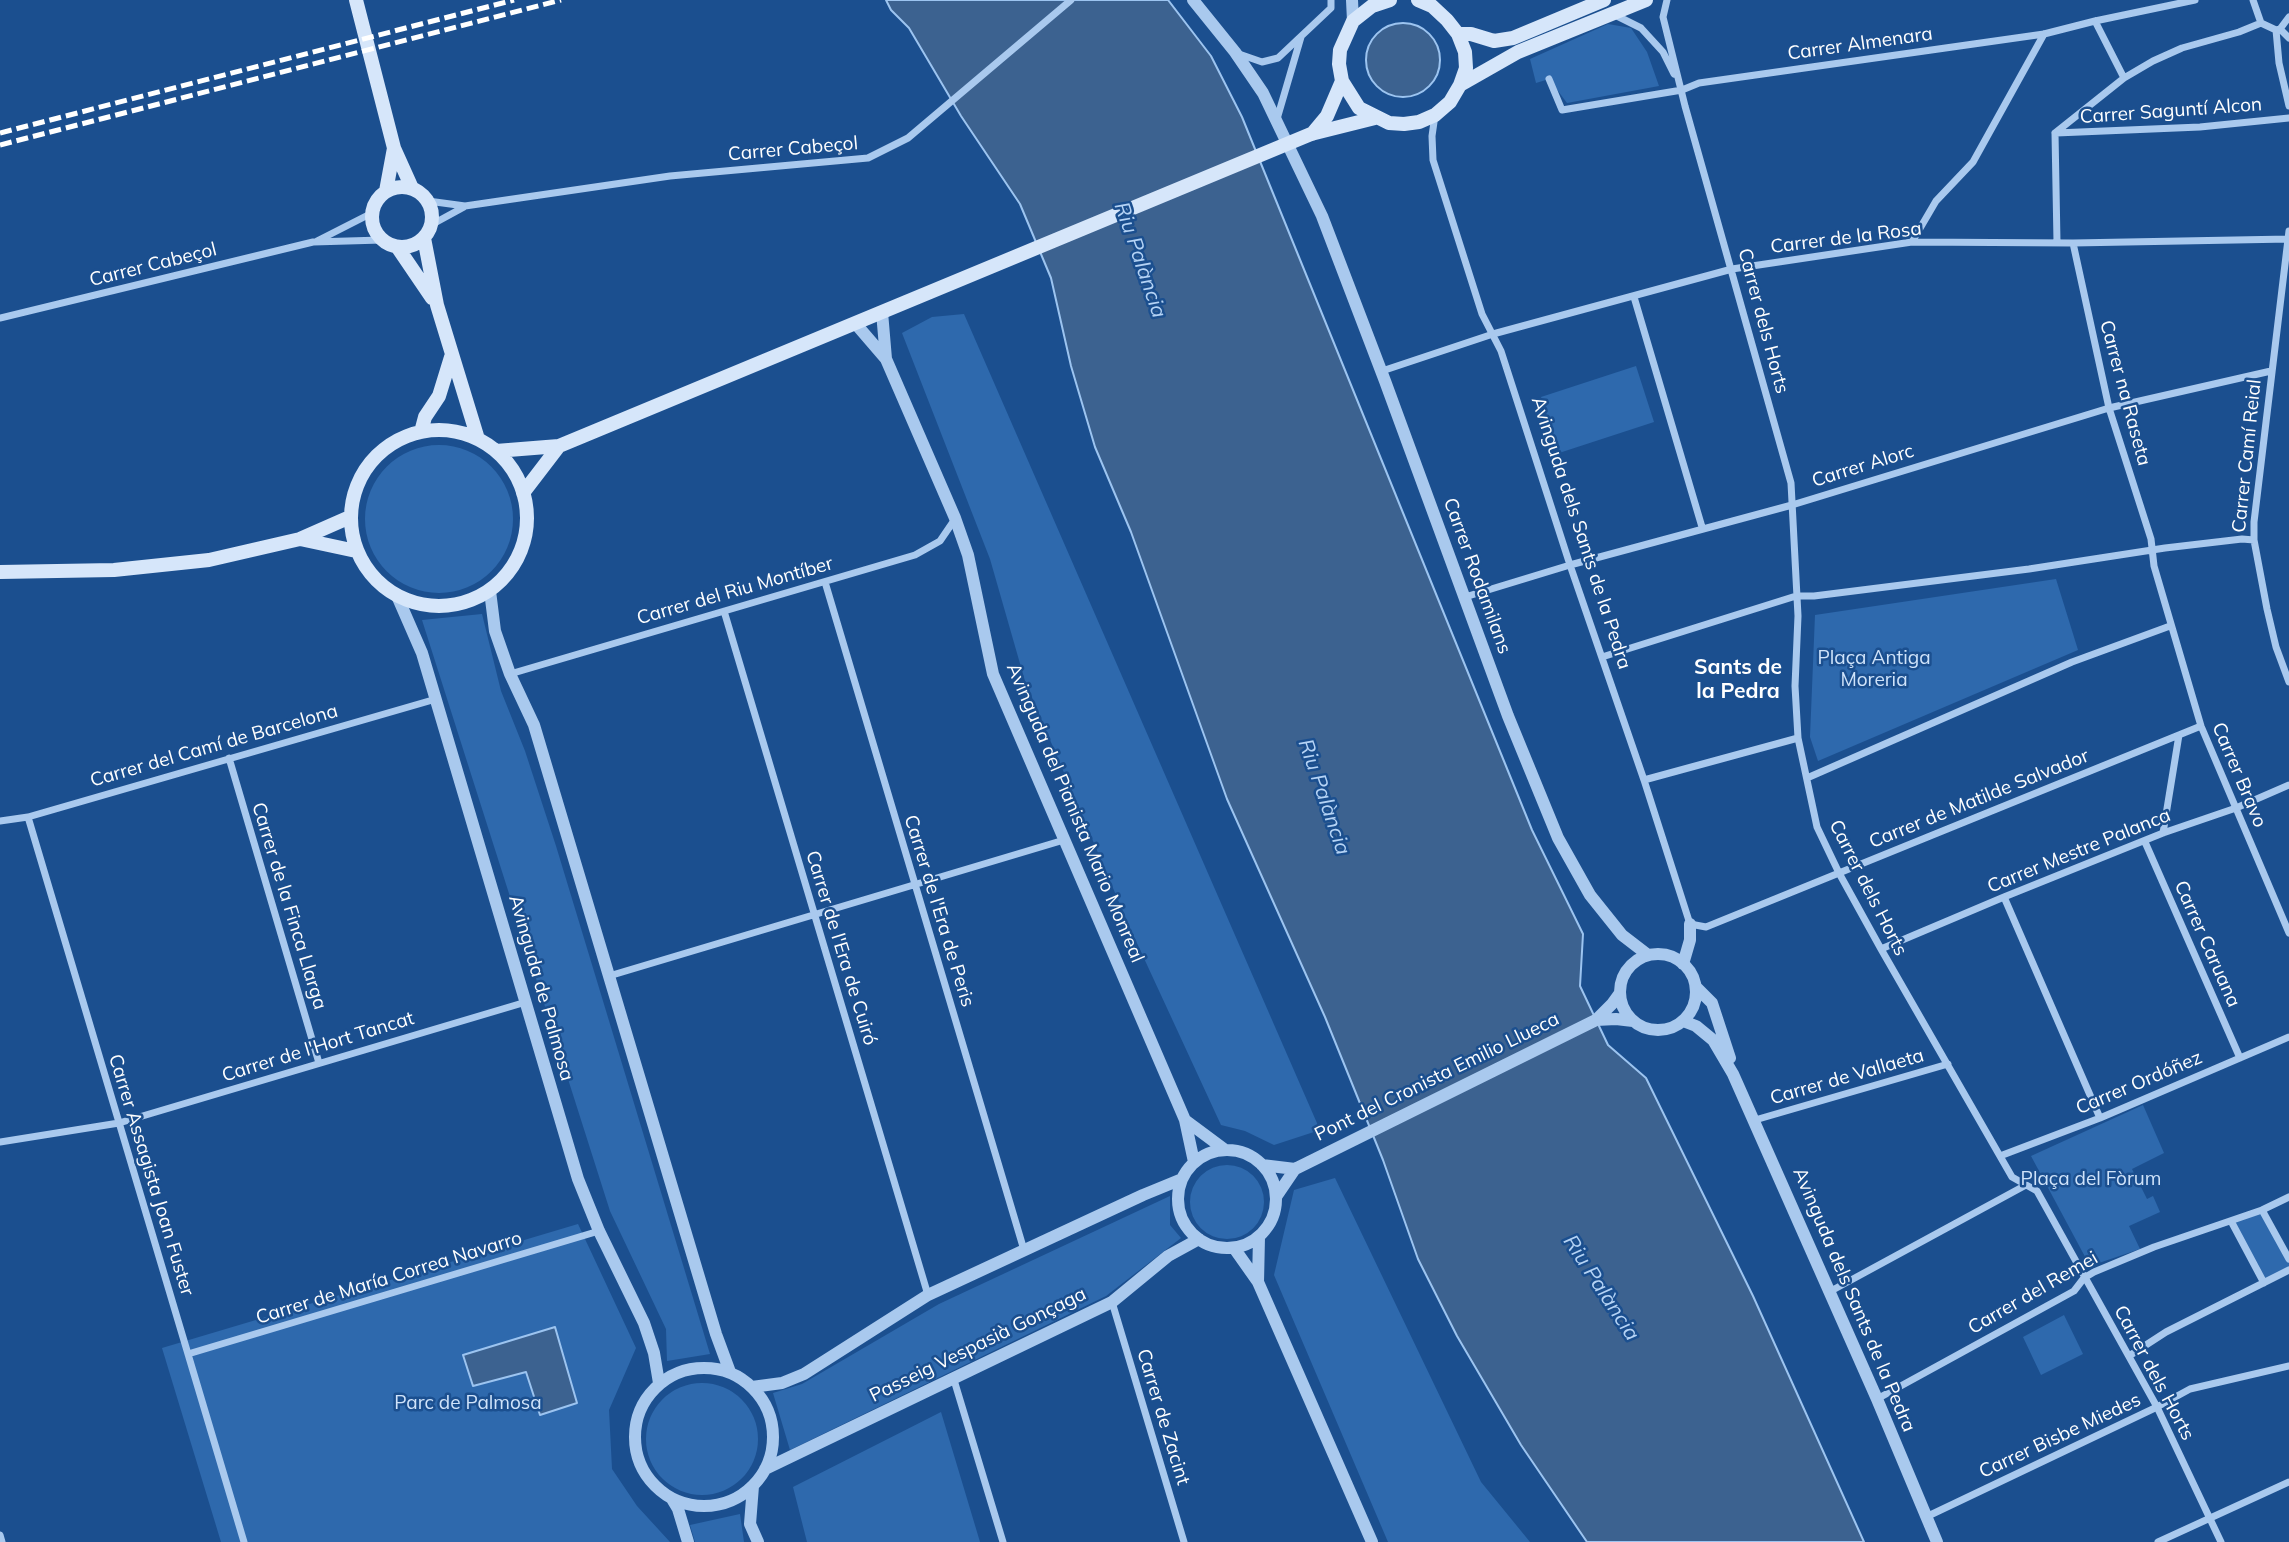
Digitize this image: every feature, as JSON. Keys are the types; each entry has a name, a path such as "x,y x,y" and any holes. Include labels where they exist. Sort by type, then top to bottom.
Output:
{"main road":[{"path":"356,0 394,148 412,188 428,201 432,212 428,232 437,305 478,439"},
{"path":"1390,0 1372,6 1353,21 1340,50 1339,64 1342,81 1359,108 1389,123 1404,124 1419,122 1435,115 1450,102 1466,68 1465,52 1458,34 1433,6 1418,0"},
{"path":"1458,34 1471,34 1494,41 1513,38 1604,0"},
{"path":"1460,85 1518,52 1646,0"},
{"path":"1311,134 1326,116 1342,81"},
{"path":"496,451 559,446 1311,134 1375,118"},
{"path":"386,191 394,148"},
{"path":"412,188 398,187 386,191 376,200 372,213 373,228 382,240 398,248 437,305"},
{"path":"398,248 412,246 428,232"},
{"path":"421,432 425,418 439,396 451,357"},
{"path":"450,430 478,439 496,451 513,470 523,493 527,530 515,564 491,591 445,608 398,598 373,578 356,551 350,517 359,479 384,448 421,432 450,430"},
{"path":"523,493 559,446"},
{"path":"0,572 114,570 209,560 300,539 350,517"},
{"path":"300,539 356,551"}],"street":[{"name":"Carrer Cabeçol","path":"428,201 465,206 670,176 868,158 908,138 1071,0"},
{"name":"Carrer Rodamilans","path":"1193,0 1263,93 1322,216 1508,716 1558,838 1590,895 1628,943 1632,964"},
{"path":"1234,52 1262,62 1278,58 1331,8 1331,0"},
{"path":"1352,0 1353,21"},
{"name":"Carrer dels Horts","path":"1667,0 1663,18 1791,483 1798,616 1795,686 1798,738 1817,827 1881,949 2012,1177 2037,1191 2157,1407 2221,1542"},
{"name":"Carrer Almenara","path":"1549,79 1562,110 1682,90 1699,83 2044,34 2195,0"},
{"path":"2253,0 2261,23"},
{"name":"Carrer dels Horts","path":"1613,14 1641,27 1663,52 1682,90"},
{"path":"2289,17 2278,29 2279,63 2289,106"},
{"path":"2095,21 2124,78"},
{"path":"2057,242 2055,134 2124,78 2182,48 2261,23 2278,29 2289,38"},
{"path":"1912,242 1937,201 1973,162 2044,34"},
{"path":"1276,120 1302,35"},
{"name":"Avinguda dels Sants de la Pedra","path":"1435,115 1433,160 1456,225 1482,314 1501,351 1690,924 1683,964"},
{"name":"Carrer Saguntí Alcon","path":"2055,134 2200,127 2289,118"},
{"name":"Carrer Cabeçol","path":"428,232 465,206"},
{"name":"Carrer Cabeçol","path":"313,242 372,213"},
{"name":"Carrer Camí Reial","path":"2289,230 2253,522 2254,540 2276,647 2289,682"},
{"name":"Carrer de la Rosa","path":"1381,371 1493,334 1732,269 1912,242 2073,243 2289,239"},
{"name":"Carrer Cabeçol","path":"0,318 313,242 382,240"},
{"name":"Carrer na Raseta","path":"2073,243 2109,408 2152,550 2170,626"},
{"path":"1633,297 1702,527"},
{"name":"Avinguda del Pianista Mario Monreal","path":"882,312 886,359"},
{"name":"Avinguda del Pianista Mario Monreal","path":"855,323 886,359 955,518 968,555 993,674 1185,1120 1194,1162"},
{"name":"Carrer Alorc","path":"1465,597 1702,527 1792,505 2109,408 2272,371"},
{"name":"Carrer del Riu Montíber","path":"510,674 915,555 940,541 955,518"},
{"path":"1602,657 1796,596 2029,569 2152,550 2242,539 2254,540"},
{"name":"Carrer de l'Era de Peris","path":"825,582 1024,1250"},
{"path":"491,591 495,631 510,674 534,726 730,1373"},
{"name":"Avinguda de Palmosa","path":"398,598 422,653 578,1179 599,1231 644,1323 654,1353 659,1383"},
{"name":"Carrer de l'Era de Cuiró","path":"724,611 928,1295"},
{"path":"1807,778 2072,662 2170,626"},
{"name":"Carrer Bravo","path":"2170,626 2201,726 2289,933"},
{"name":"Carrer del Camí de Barcelona","path":"0,821 28,817 436,699"},
{"name":"Carrer de Matilde Salvador","path":"1690,924 1706,927 2201,726"},
{"path":"2163,834 2179,735"},
{"path":"1644,780 1798,738"},
{"name":"Carrer de la Finca Llarga","path":"229,758 319,1063"},
{"name":"Carrer Mestre Palanca","path":"1881,949 2004,897 2289,785"},
{"name":"Carrer Assagista Joan Fuster","path":"28,817 244,1542"},
{"path":"609,976 1064,840"},
{"name":"Carrer Caruana","path":"2145,842 2240,1058"},
{"path":"2004,897 2100,1118"},
{"name":"Carrer Rodamilans","path":"1622,935 1648,955"},
{"path":"1660,954 1673,957 1683,964 1694,978 1696,987 1694,1006 1683,1021 1672,1028 1657,1030 1633,1021 1621,1003 1620,993 1621,982 1632,964 1648,955 1660,954"},
{"path":"1696,987 1712,1003 1723,1032 1733,1074"},
{"name":"Pont del Cronista Emilio Llueca","path":"1276,1197 1295,1169 1596,1020 1620,993"},
{"name":"Carrer de l'Hort Tancat","path":"0,1142 119,1123 526,1002"},
{"name":"Pont del Cronista Emilio Llueca","path":"1596,1020 1633,1021"},
{"path":"1683,1021 1696,1026 1713,1040 1733,1074"},
{"name":"Carrer Ordóñez","path":"2000,1156 2100,1118 2289,1037"},
{"name":"Carrer de Vallaeta","path":"1755,1120 1948,1064"},
{"name":"Avinguda dels Sants de la Pedra","path":"1733,1074 1877,1399 1937,1542"},
{"name":"Avinguda del Pianista Mario Monreal","path":"1185,1120 1224,1149"},
{"path":"1224,1149 1249,1154 1262,1164 1272,1180 1276,1197 1272,1220 1259,1237 1234,1248 1214,1246 1199,1239 1180,1214 1178,1196 1182,1179 1194,1162 1207,1154 1224,1149"},
{"path":"1262,1164 1295,1169"},
{"path":"752,1387 782,1383 804,1374 928,1295 1182,1179"},
{"path":"1829,1292 2026,1185"},
{"name":"Carrer del Remei","path":"1877,1399 2074,1290 2084,1279 2154,1247 2262,1210 2289,1197"},
{"path":"2262,1210 2289,1259"},
{"path":"2231,1221 2264,1283"},
{"name":"Carrer de María Correa Navarro","path":"188,1354 599,1231"},
{"path":"1258,1282 1259,1237"},
{"name":"Passeig Vespasià Gonçaga","path":"765,1469 1112,1302 1168,1256 1199,1239"},
{"path":"1234,1248 1258,1282 1372,1542"},
{"path":"2129,1356 2166,1332 2289,1270"},
{"name":"Carrer de Zacint","path":"1112,1302 1184,1542"},
{"name":"Carrer Bisbe Miedes","path":"1926,1517 2190,1389 2289,1366"},
{"path":"693,1368 711,1368 730,1373 752,1387 765,1405 772,1426 772,1448 765,1469 753,1486 735,1499 715,1506 693,1506 672,1499 654,1485 641,1466 634,1445 635,1422 644,1401 659,1383 675,1373 693,1368"},
{"path":"954,1380 1003,1542"},
{"path":"2158,1542 2289,1482"},
{"path":"753,1486 750,1524 758,1542"},
{"path":"672,1499 678,1509 688,1542"},
{"path":"0,1535 2,1542"}],"green space":[{"path":"1608,24 1631,28 1647,52 1659,86 1567,103 1549,79 1536,83 1530,59"},
{"path":"964,314 1320,1130 1274,1145 1245,1131 1221,1125 1130,928 1025,681 990,559 902,333 932,317"},
{"path":"1636,366 1654,422 1559,453 1541,397"},
{"path":"439,445 467,451 491,467 507,491 513,519 507,547 491,571 467,587 439,593 411,587 387,571 371,547 365,519 371,491 387,467 411,451"},
{"name":"Plaça Antiga Moreria","path":"2056,579 2078,650 1818,761 1810,737 1815,615"},
{"path":"482,614 501,691 525,751 556,846 710,1354 667,1361 666,1329 610,1211 422,620"},
{"name":"Plaça del Fòrum","path":"2143,1105 2164,1153 2132,1169 2147,1199 2153,1196 2160,1212 2129,1226 2140,1249 2090,1266 2031,1156"},
{"path":"1220,1165 1234,1165 1248,1171 1258,1181 1264,1202 1258,1223 1248,1233 1234,1239 1220,1239 1206,1233 1196,1223 1190,1209 1190,1195 1196,1181 1206,1171"},
{"path":"1335,1178 1481,1482 1530,1542 1388,1542 1274,1275 1294,1190"},
{"path":"1170,1196 1170,1225 1181,1238 1106,1296 790,1450 773,1393 802,1384 939,1304"},
{"path":"2262,1210 2289,1259 2289,1270 2264,1283 2231,1221"},
{"name":"Parc de Palmosa","path":"578,1224 636,1348 609,1410 612,1469 637,1506 670,1542 221,1542 162,1348"},
{"path":"2064,1315 2083,1354 2041,1375 2023,1337"},
{"path":"702,1383 724,1387 742,1399 754,1417 758,1439 754,1461 742,1479 724,1491 702,1495 680,1491 662,1479 650,1461 646,1439 650,1417 662,1399 680,1387"},
{"path":"941,1412 980,1542 807,1542 793,1487"},
{"path":"740,1514 744,1542 695,1542 690,1525"}],"water":[{"name":"Riu Palància","path":"886,0 1168,0 1211,56 1242,117 1532,830 1583,934 1580,986 1608,1045 1646,1078 1753,1296 1864,1542 1587,1542 1521,1445 1457,1336 1418,1259 1383,1160 1325,1017 1227,799 1131,532 1095,447 1071,366 1051,278 1020,204 961,116 909,28 891,10"},
{"path":"1396,23 1410,23 1424,29 1434,39 1440,60 1438,74 1424,91 1410,97 1396,97 1382,91 1372,81 1366,67 1366,53 1372,39 1382,29"},
{"path":"555,1327 577,1403 540,1415 526,1372 473,1386 463,1355"}],"railway":[{"path":"0,133 514,0"},
{"path":"0,145 561,0"}],"district":[{"name":"Sants de la Pedra","path":"1738,680"}]}
